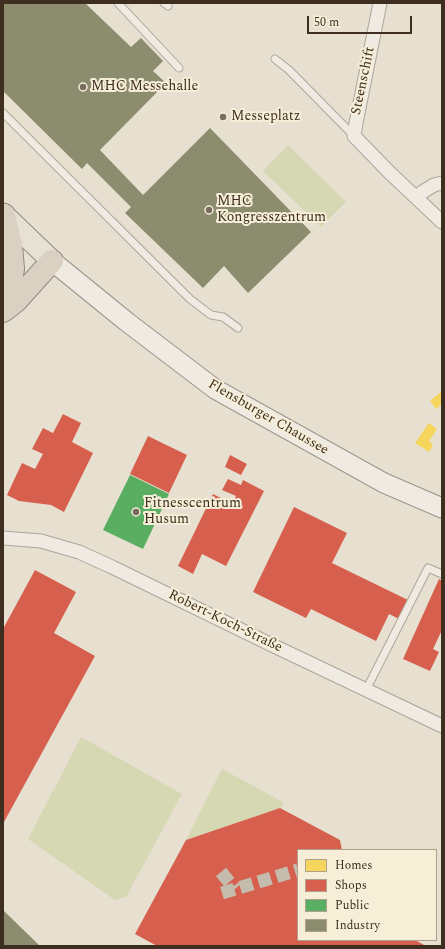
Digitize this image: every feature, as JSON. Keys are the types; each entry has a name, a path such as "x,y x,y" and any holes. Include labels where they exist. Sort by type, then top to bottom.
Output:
{"highway":[{"path":"3,214 11,245 13,269 10,286 3,300"},
{"path":"3,311 16,301 52,261"}],"main road":[{"path":"3,214 52,261"},
{"name":"Flensburger Chaussee","path":"52,261 127,322 215,389 384,483 442,508"}],"street":[{"name":"Steenschift","path":"354,136 380,3"},
{"path":"354,136 390,173 442,222"},
{"path":"416,197 434,185 442,183"},
{"name":"Robert-Koch-Straße","path":"3,538 41,541 79,552 366,690 441,724"}],"lane":[{"path":"118,3 179,68"},
{"path":"275,59 290,70 354,136"},
{"path":"3,113 190,299 211,315 223,317 238,328"},
{"path":"366,690 428,568 442,574"}],"green space":[{"path":"288,145 346,202 321,227 263,171"},
{"path":"81,737 182,794 126,897 115,900 28,839"},
{"path":"222,769 283,802 283,805 280,808 186,840"}],"building: Homes":[{"path":"442,391 442,404 436,409 430,401"},
{"path":"429,423 437,429 429,441 433,445 429,452 415,443"}],"building: Shops":[{"path":"63,414 81,423 72,442 93,453 64,512 51,505 19,501 7,495 22,463 35,469 43,454 32,449 43,428 53,433"},
{"path":"148,436 187,455 169,493 130,474"},
{"path":"230,455 247,464 241,475 225,467"},
{"path":"228,479 241,485 243,480 264,491 226,566 202,554 193,574 178,566 213,494 232,504 236,496 222,490"},
{"path":"294,507 347,533 332,563 408,600 399,619 389,614 376,641 311,609 306,618 253,592"},
{"path":"35,570 76,592 54,633 95,656 3,822 3,629"},
{"path":"439,579 442,581 442,630 433,649 439,652 430,671 403,659"},
{"path":"280,808 340,840 342,849 297,849 297,941 417,941 426,946 157,946 135,934 186,840"}],"building: Public":[{"name":"Fitnesscentrum Husum","path":"130,475 169,494 143,549 103,530"}],"building: Industry":[{"path":"5,3 85,3 131,47 141,38 163,61 153,71 166,83 100,150 143,195 210,128 311,232 248,293 224,266 203,288 125,213 131,207 87,163 82,169 3,91 3,5"},
{"path":"3,910 40,946 3,946"}],"tunnel":[{"path":"222,893 297,870"},
{"path":"221,872 235,889"}],"place":[{"name":"MHC Messehalle","path":"83,87"},
{"name":"Messeplatz","path":"223,117"},
{"name":"MHC Kongresszentrum","path":"209,210"},
{"name":"Fitnesscentrum Husum","path":"136,512"}]}
